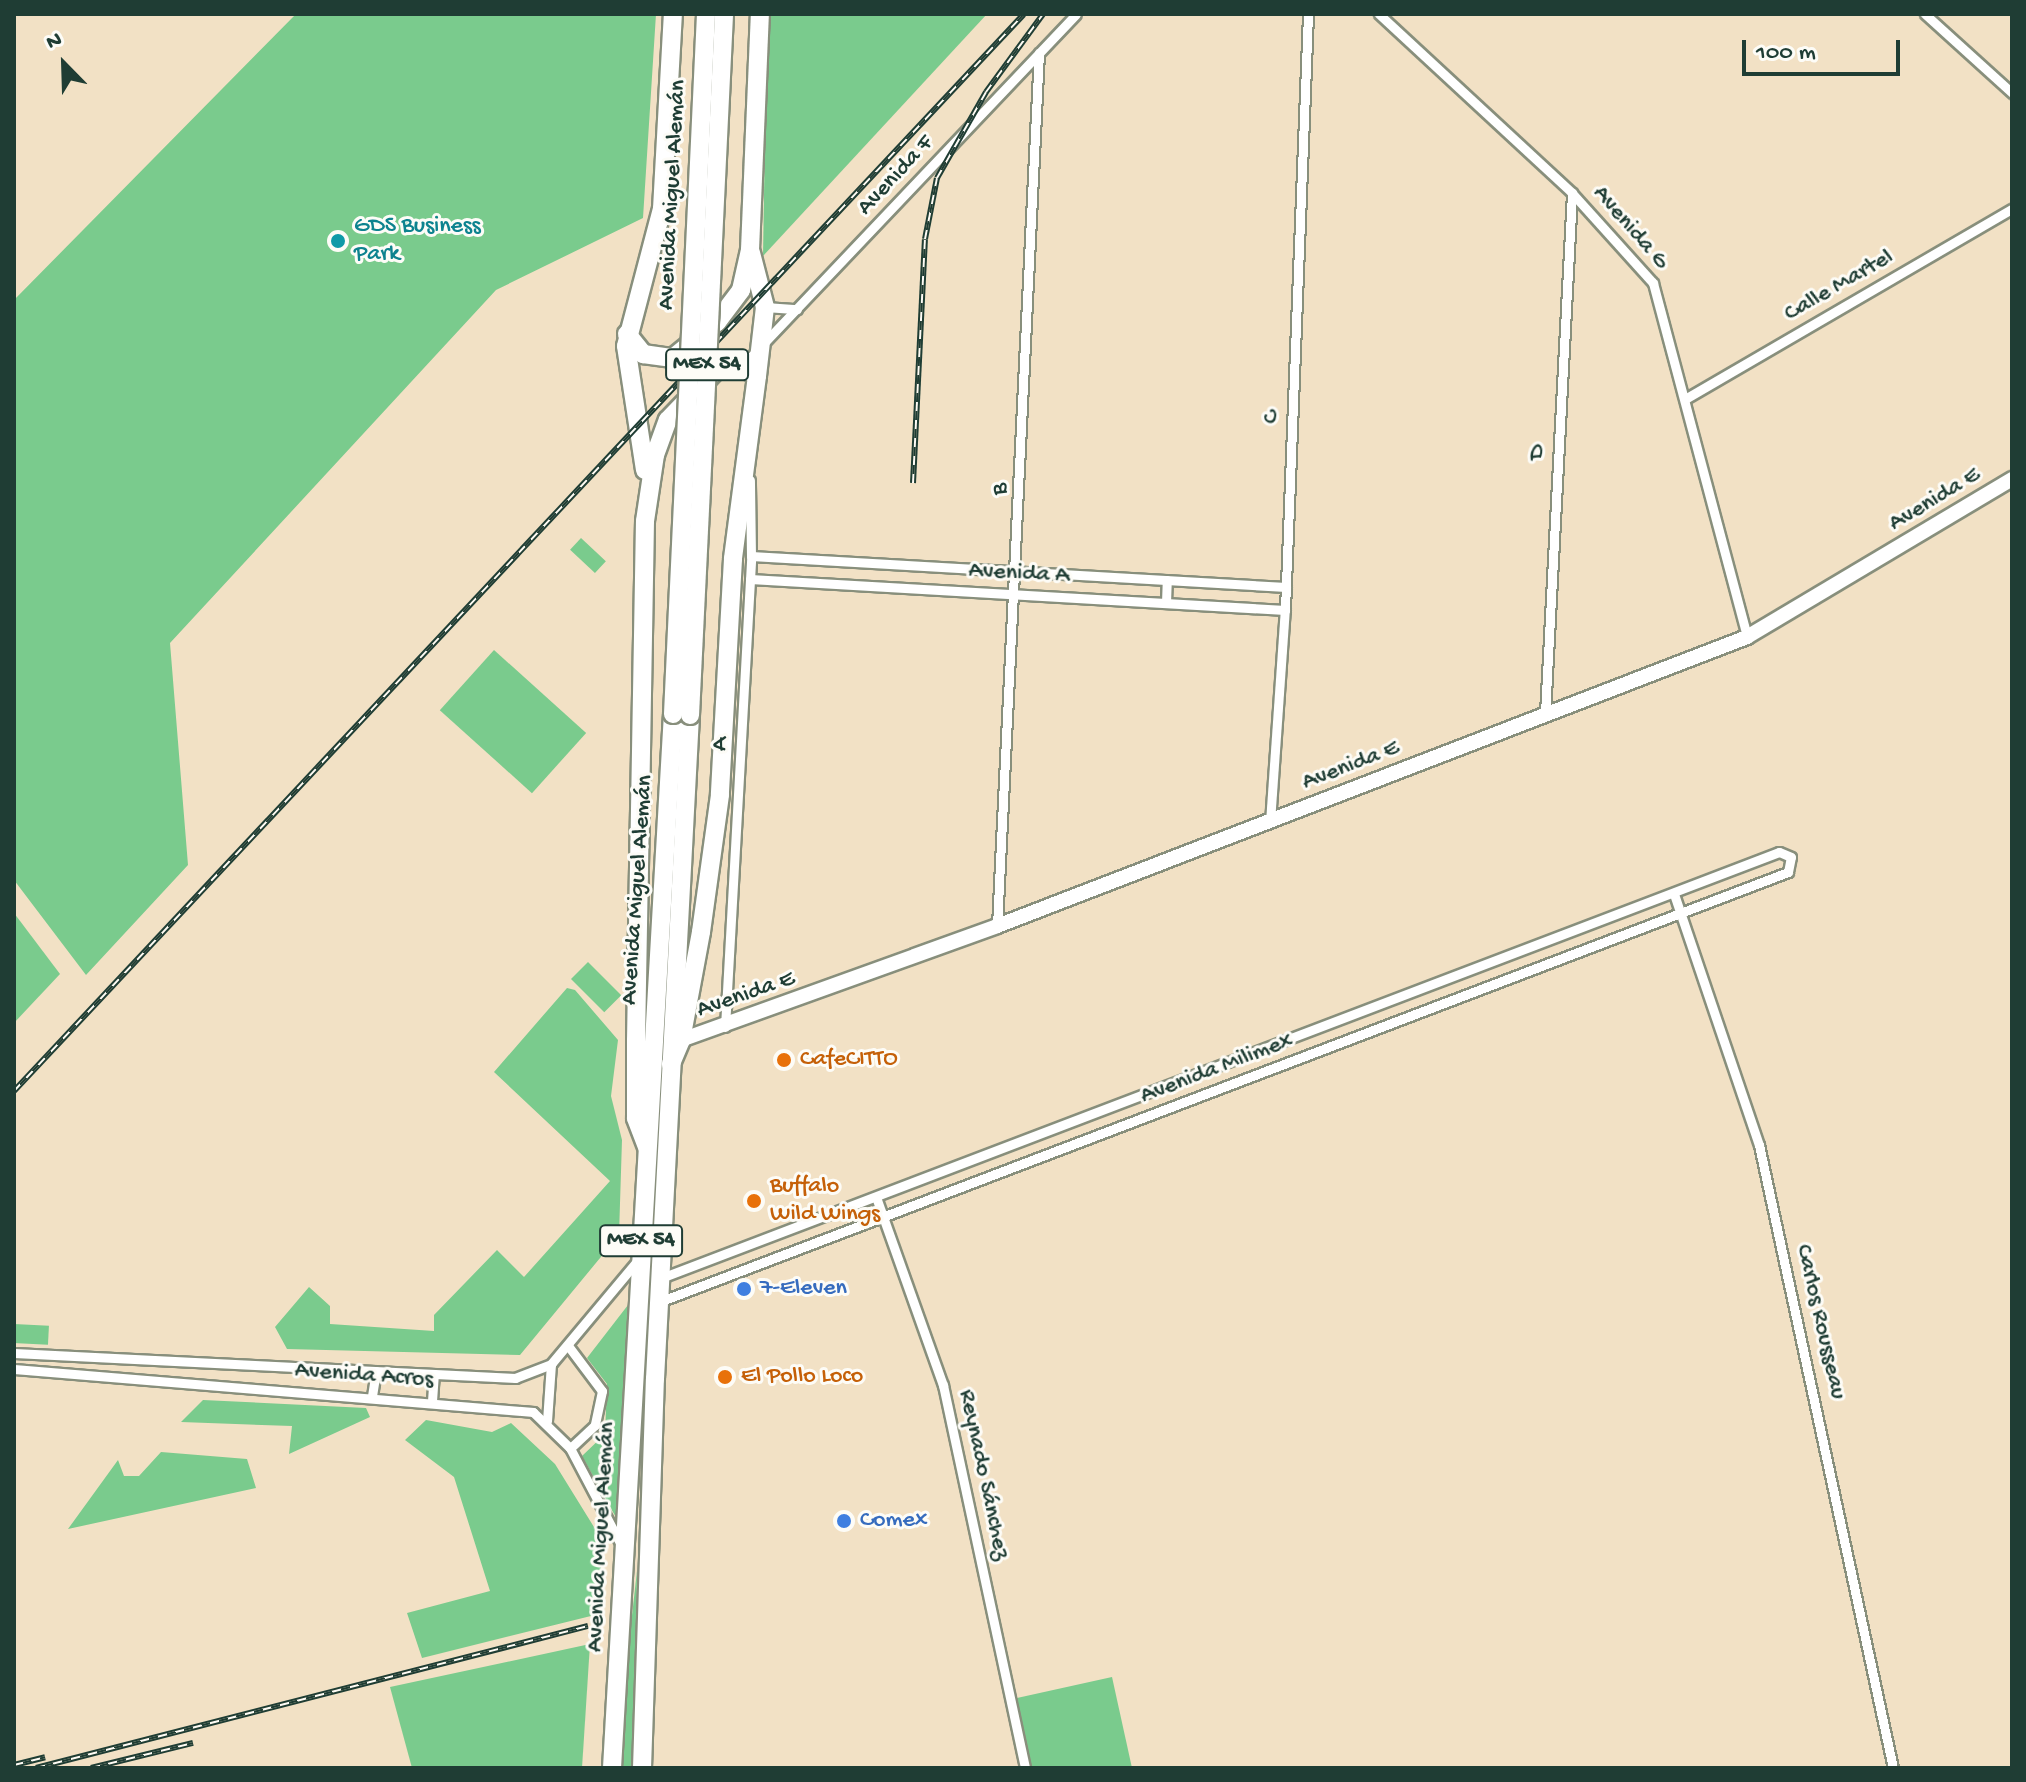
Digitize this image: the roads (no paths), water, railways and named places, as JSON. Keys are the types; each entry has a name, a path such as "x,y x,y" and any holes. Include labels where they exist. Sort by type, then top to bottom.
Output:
{"highway":[{"path":"647,1147 636,1118 645,450 627,334 662,209 673,14"},
{"name":"Avenida Miguel Alemán","path":"642,1768 671,1064 706,14"},
{"name":"Avenida Miguel Alemán","path":"612,1768 626,1560 639,1259 682,715 724,14"},
{"path":"627,334 637,350 652,358 682,353 735,301 750,250 760,14"},
{"path":"671,1064 681,1040 717,822 733,559 749,463 751,370 762,347 765,307 750,250"},
{"path":"645,521 655,455 668,420 718,368 751,370"}],"main road":[{"name":"Avenida E","path":"681,1040 725,1027 997,926 1747,637 2012,479"}],"street":[{"name":"Avenida F","path":"762,347 1076,14"},
{"name":"C","path":"1270,822 1285,610 1308,14"},
{"name":"Avenida G","path":"1379,14 1572,193 1653,283 1747,637"},
{"path":"1925,14 2012,93"},
{"name":"B","path":"997,926 1016,594 1039,53"},
{"name":"D","path":"1545,714 1572,193"},
{"name":"Calle Martel","path":"1685,399 2012,209"},
{"path":"765,307 797,309"},
{"name":"A","path":"725,1027 751,556 749,463"},
{"name":"Avenida A","path":"751,556 1286,587"},
{"name":"Avenida A","path":"750,579 1285,610"},
{"path":"1166,603 1167,580"},
{"name":"Avenida Milimex","path":"659,1302 1788,872 1791,857 1779,852 661,1278"},
{"name":"Carlos Rousseau","path":"1674,894 1759,1145 1893,1768"},
{"name":"Reynado Sánchez","path":"876,1197 943,1385 1025,1768"},
{"name":"Avenida Acros","path":"14,1353 515,1378 551,1364 569,1347 639,1259"},
{"path":"569,1347 602,1391 595,1425 570,1448"},
{"path":"547,1421 551,1364"},
{"name":"Avenida Acros","path":"14,1369 515,1407 547,1421 570,1448 626,1560"},
{"path":"372,1396 376,1371"},
{"path":"432,1401 434,1374"}],"railway":[{"path":"14,1091 1024,14"},
{"path":"913,483 925,239 937,178 986,92 1043,14"},
{"path":"36,1768 588,1626"},
{"path":"91,1768 193,1743"},
{"path":"14,1765 45,1757"}],"place":[{"name":"GDS Business Park","path":"338,241"},
{"name":"CafeCITTO","path":"784,1060"},
{"name":"Buffalo Wild Wings","path":"754,1201"},
{"name":"7-Eleven","path":"744,1289"},
{"name":"El Pollo Loco","path":"725,1377"},
{"name":"Comex","path":"844,1521"}]}
